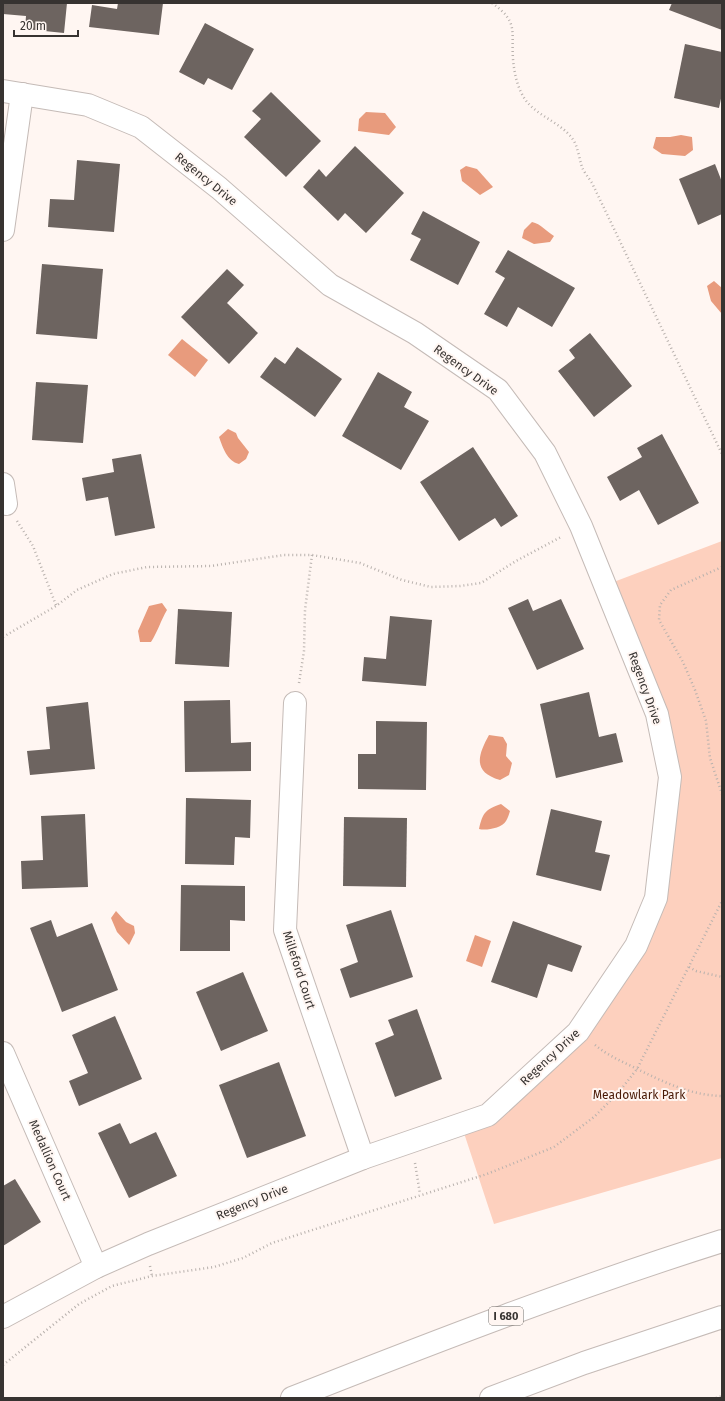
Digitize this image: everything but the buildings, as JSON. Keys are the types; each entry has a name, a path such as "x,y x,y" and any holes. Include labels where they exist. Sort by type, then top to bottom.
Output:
{"main road":[{"path":"3,230 12,93"},
{"name":"Regency Drive","path":"3,1317 96,1267 148,1244 363,1158 411,1140 488,1115 578,1032 636,946 656,898 670,777 657,714 581,526 545,453 498,390 415,334 330,285 220,188 141,127 88,105 12,93"},
{"name":"Milleford Court","path":"295,703 285,930 363,1158"},
{"name":"Medallion Court","path":"3,1054 96,1267"},
{"name":"I 680","path":"292,1398 424,1346 563,1295 722,1241"},
{"path":"491,1398 584,1363 722,1317"}],"path":[{"path":"492,3 502,10 509,19 512,27 513,58 521,93 533,110 562,127 573,139 583,169 592,183 722,454"},
{"path":"5,494 33,546 56,606"},
{"path":"3,637 56,606 77,590 113,574 147,567 211,566 284,555 312,555 360,563 402,580 431,587 460,586 481,583 516,561 581,526"},
{"path":"295,703 304,651 305,610 312,555"},
{"path":"722,567 671,590 660,605 660,620 683,662 695,690 706,721 710,758 722,794"},
{"path":"3,1365 79,1304 112,1286 152,1276 214,1267 243,1258 272,1243 420,1194 487,1174 554,1146 594,1117 619,1092 637,1069 722,901"},
{"path":"688,967 696,971 722,976"},
{"path":"578,1032 605,1053 669,1086 708,1096 722,1096"},
{"path":"411,1140 420,1194"},
{"path":"716,1398 722,1396"}],"green space":[{"name":"Meadowlark Park","path":"722,541 722,1158 494,1224 462,1127 558,1061 650,902 664,794 651,704 603,586"}],"shaded area":[{"path":"366,112 385,113 396,127 389,135 358,131 359,119"},
{"path":"681,135 692,137 693,150 685,156 662,154 653,148 656,137"},
{"path":"466,166 477,169 493,187 480,195 462,181 460,170"},
{"path":"532,222 541,226 554,236 550,242 534,244 522,238 524,230"},
{"path":"714,281 722,288 722,314 711,301 707,286"},
{"path":"182,339 208,360 195,377 168,355"},
{"path":"228,429 236,433 249,452 246,459 239,464 228,457 219,437"},
{"path":"162,603 167,610 151,642 140,642 138,631 149,606"},
{"path":"489,735 503,737 507,744 506,756 512,763 509,775 500,780 491,777 481,768 480,756"},
{"path":"501,804 510,811 504,823 486,830 479,829 486,812"},
{"path":"116,911 126,922 134,926 135,933 129,945 117,932 111,918"},
{"path":"475,935 491,941 482,967 466,961"}]}
